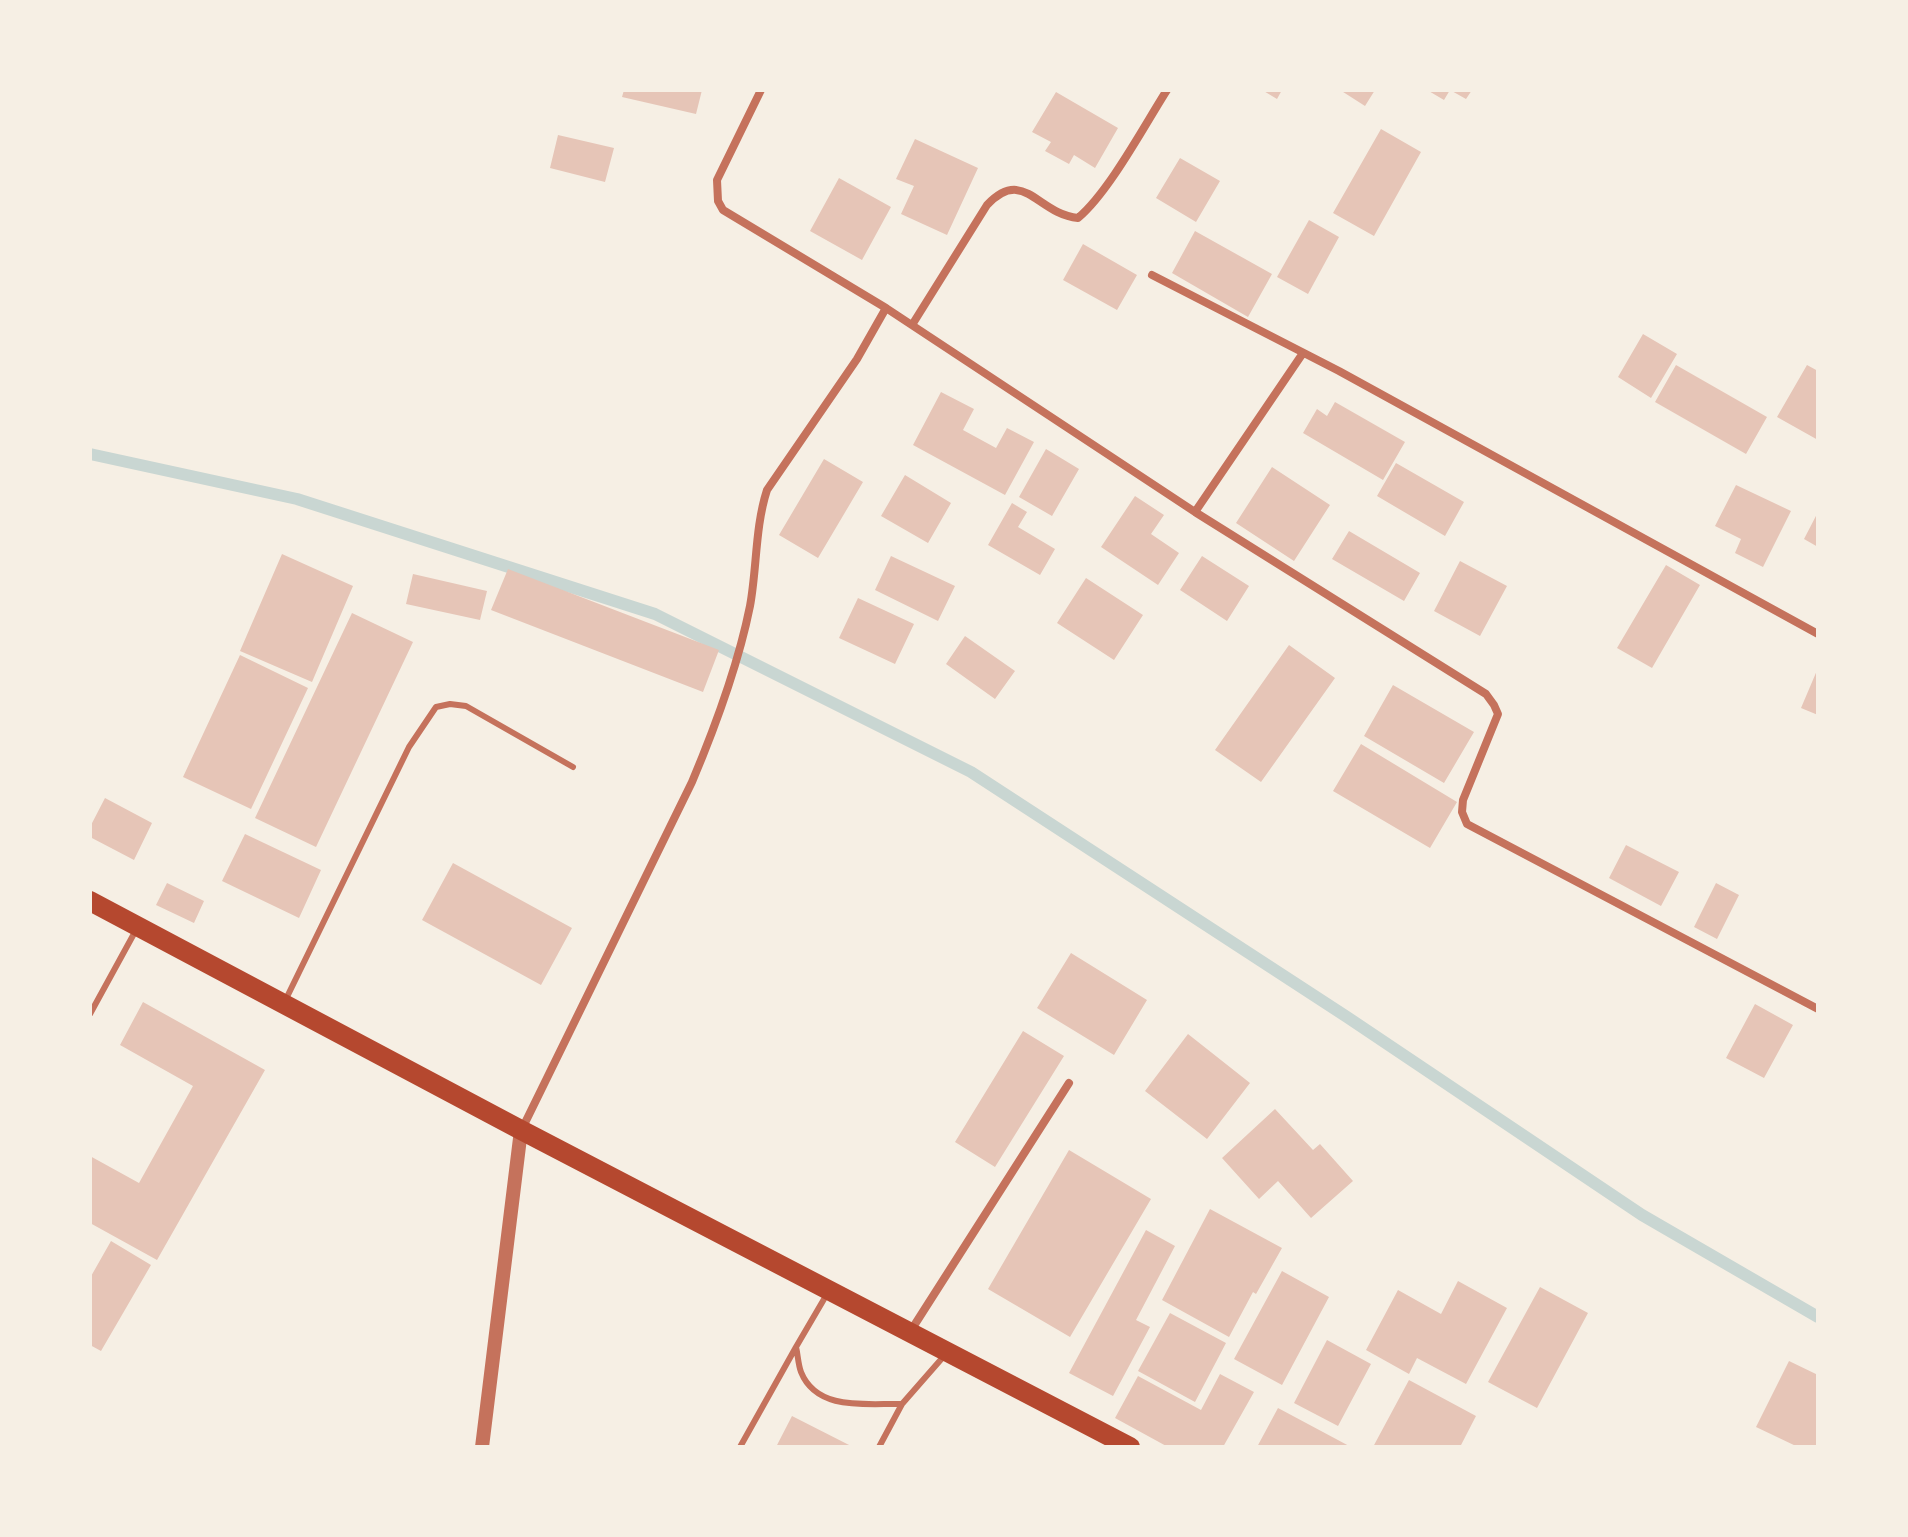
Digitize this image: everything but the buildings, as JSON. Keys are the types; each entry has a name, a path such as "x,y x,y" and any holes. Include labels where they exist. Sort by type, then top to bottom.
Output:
{"main road":[{"path":"90,901 521,1130 1130,1447"}],"street":[{"path":"761,90 717,180 718,201 723,210 886,308 1195,512 1486,694 1498,714 1463,800 1462,812 1467,824 1818,1009"},
{"path":"912,325 987,205 998,193 1009,188 1022,191 1064,217 1078,218 1103,189 1167,90"},
{"path":"1152,275 1303,353 1818,634"},
{"path":"482,1447 521,1130 692,782 713,732 750,607 767,490 857,359 886,308"},
{"path":"1195,512 1303,353"},
{"path":"910,1332 1069,1083"}],"lane":[{"path":"284,1004 409,747 436,707 450,704 466,706 573,767"},
{"path":"90,1014 137,926"},
{"path":"740,1447 829,1290"},
{"path":"796,1347 801,1372 820,1395 834,1401 861,1405 902,1404"},
{"path":"879,1447 902,1404 947,1352"}],"waterway":[{"path":"90,454 297,499 655,614 971,772 1347,1017 1642,1215 1818,1317"}]}
